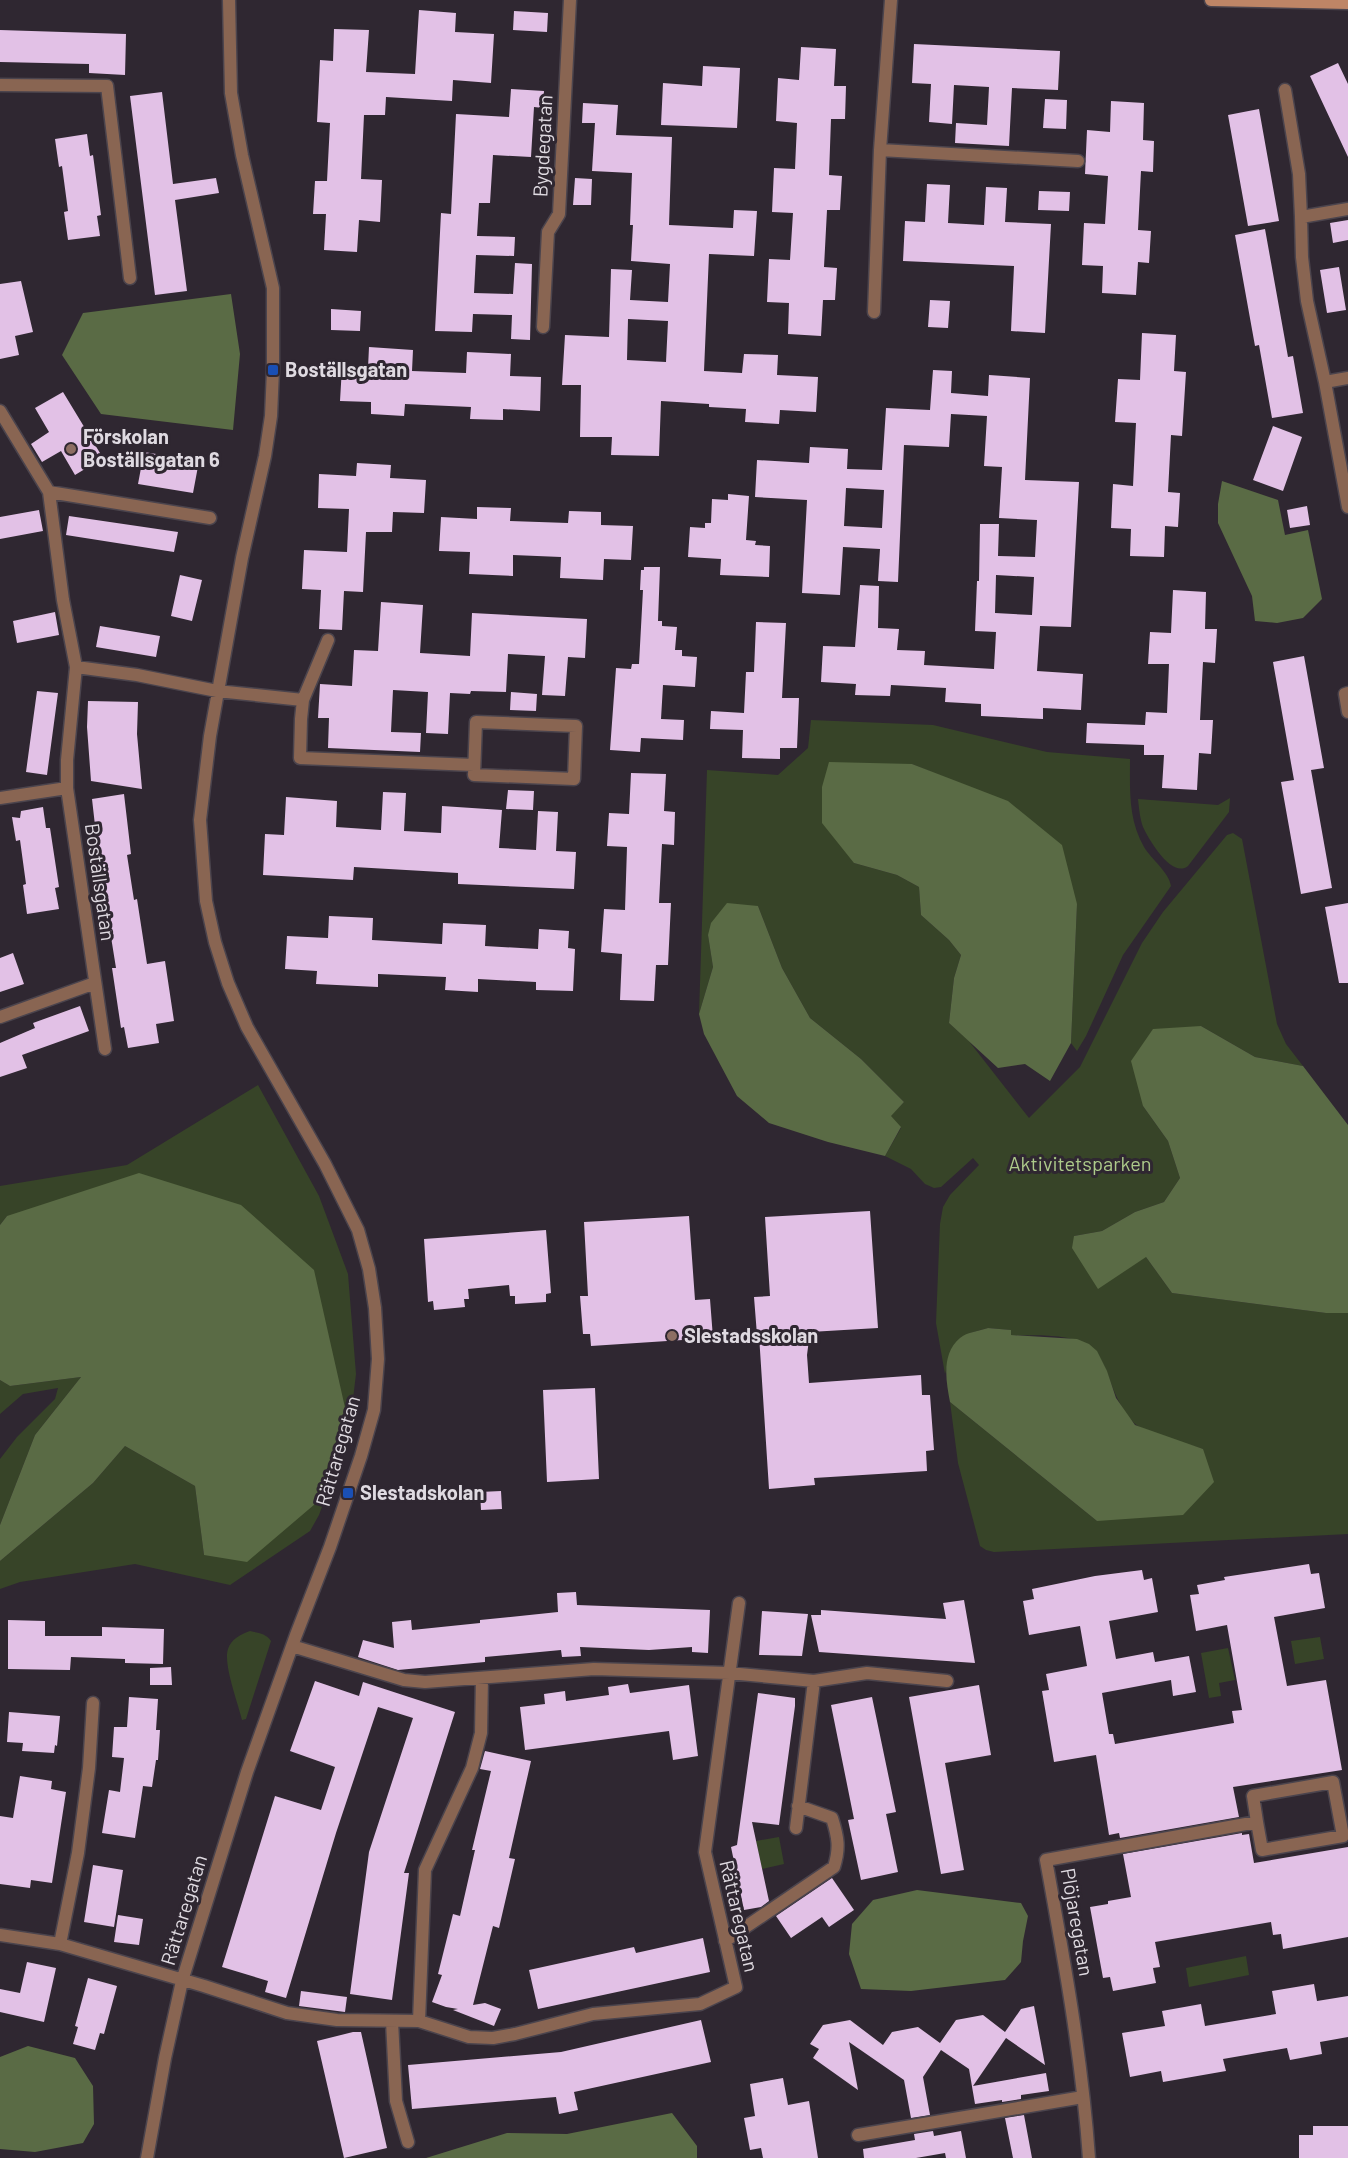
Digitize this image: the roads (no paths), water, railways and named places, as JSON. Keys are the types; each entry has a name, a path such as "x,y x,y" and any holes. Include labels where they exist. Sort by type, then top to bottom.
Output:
{"street":[{"path":"217,690 242,558 265,456 271,416 273,370 273,288 242,155 231,93 229,0"},
{"name":"Bygdegatan","path":"543,327 548,232 559,214 570,0"},
{"path":"874,312 880,150 891,0"},
{"path":"1211,0 1348,3"},
{"path":"0,85 107,86 130,278"},
{"path":"1285,90 1299,174 1302,257 1307,301 1325,382 1348,507"},
{"path":"880,150 1078,161"},
{"path":"1301,217 1348,209"},
{"path":"1325,382 1348,378"},
{"name":"Boställsgatan","path":"0,411 49,492 63,600 76,667 67,760 67,788 105,1049"},
{"path":"49,492 210,518"},
{"path":"328,640 303,700 300,758 474,765"},
{"path":"76,667 137,675 217,690 303,700"},
{"name":"Rättaregatan","path":"147,2158 182,1981 248,1772 361,1456 374,1410 378,1359 375,1308 358,1230 325,1164 247,1027 228,984 215,942 206,901 200,820 217,690"},
{"path":"1348,693 1346,693 1348,712"},
{"path":"476,722 576,726 574,779 474,775 474,765 476,722"},
{"path":"0,798 67,788"},
{"path":"0,1017 95,983"},
{"name":"Rättaregatan","path":"0,1935 60,1944 287,2013 337,2020 419,2020 469,2037 493,2038 593,2014 700,2004 736,1987 705,1852 739,1603"},
{"path":"292,1646 404,1680 425,1682 594,1669 729,1673 814,1681 867,1673 947,1680"},
{"path":"419,2020 425,1870 472,1768 481,1733 482,1678"},
{"path":"796,1828 814,1681"},
{"path":"60,1944 78,1853 87,1789 93,1702"},
{"path":"1333,1782 1343,1836 1262,1850 1257,1822 1253,1796 1333,1782"},
{"path":"725,1941 834,1867 839,1853 832,1818 798,1806"},
{"name":"Plöjaregatan","path":"1089,2158 1068,1979 1046,1860 1257,1822"},
{"path":"392,2021 396,2101 408,2142"},
{"path":"858,2135 1083,2097"}],"place":[{"name":"Boställsgatan","path":"273,370"},
{"name":"Förskolan Boställsgatan 6","path":"71,449"},
{"name":"Slestadsskolan","path":"672,1336"},
{"name":"Slestadskolan","path":"348,1493"}],"park label":[{"name":"Aktivitetsparken","path":"1080,1164"}]}
